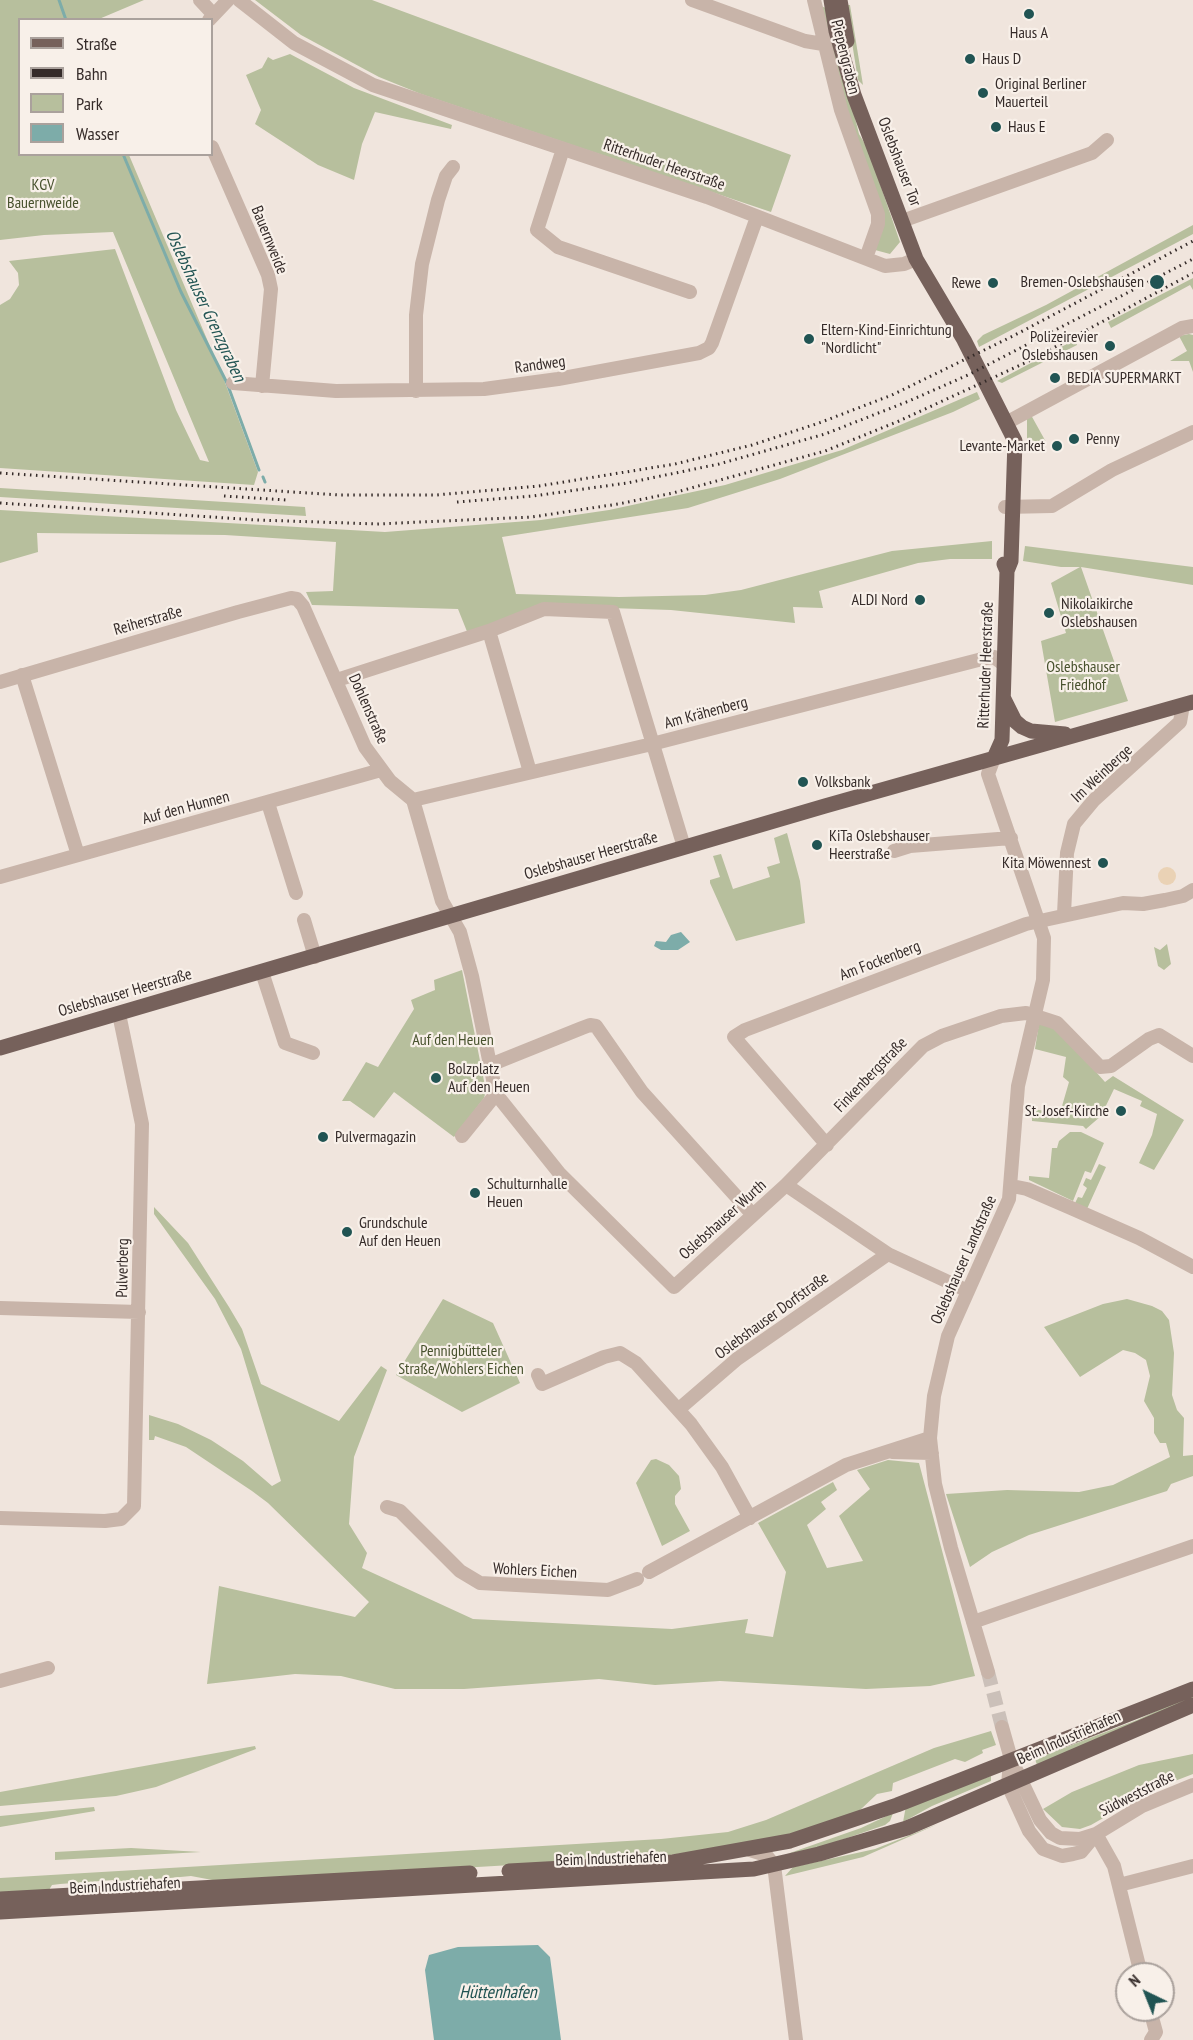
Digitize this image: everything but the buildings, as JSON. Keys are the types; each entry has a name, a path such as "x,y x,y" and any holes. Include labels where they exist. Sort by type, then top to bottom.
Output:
{"main road":[{"name":"Oslebshauser Tor","path":"831,0 836,31 854,95 916,259"},
{"name":"Oslebshauser Tor","path":"840,0 846,29 850,77"},
{"name":"Ritterhuder Heerstraße","path":"916,259 964,340 1006,423 1011,561 1007,571 1002,740 994,758"},
{"path":"1004,698 1015,721 1022,727 1031,731 1064,734 1070,738"},
{"name":"Oslebshauser Heerstraße","path":"0,1048 684,847 1188,704"},
{"name":"Beim Industriehafen","path":"0,1899 673,1862 750,1850 790,1841 897,1805 1193,1689"},
{"name":"Beim Industriehafen","path":"0,1912 153,1902 285,1898 478,1883 701,1873 774,1865 888,1835 1193,1705"},
{"path":"888,1835 898,1817 897,1805"}],"street":[{"path":"200,0 211,16 228,0"},
{"name":"Ritterhuder Heerstraße","path":"238,0 294,44 374,85 757,217 885,266 904,264 916,259"},
{"path":"692,0 805,41 823,44"},
{"name":"Piepengraben","path":"814,0 841,110 878,214 878,224 866,258"},
{"path":"902,221 1092,153 1107,140"},
{"name":"Bauernweide","path":"213,149 268,275 271,289 262,386"},
{"path":"563,149 537,230 558,247 690,292"},
{"path":"416,392 416,315 422,264 438,200 446,176 453,167"},
{"name":"Randweg","path":"233,383 336,391 416,392 484,389 558,379 699,353 709,348 757,217"},
{"path":"1006,423 1182,328 1193,326"},
{"path":"1009,508 1052,506 1112,470 1193,432"},
{"name":"Reiherstraße","path":"0,682 291,598 301,602 303,606"},
{"name":"Dohlenstraße","path":"303,606 365,747 381,770 413,800"},
{"path":"337,680 489,631 534,613 551,609 613,612 684,847"},
{"path":"489,631 531,772"},
{"name":"Am Krähenberg","path":"413,800 652,744 986,658 994,657 1003,664"},
{"path":"22,675 78,855"},
{"name":"Im Weinberge","path":"1064,914 1067,853 1074,824 1094,800 1180,722 1188,704"},
{"name":"Oslebshauser Landstraße","path":"988,1672 951,1548 935,1484 930,1438 934,1395 948,1336 1004,1214 1012,1186 1014,1119 1034,1015 1043,981 1045,953 1039,920 988,774 994,758"},
{"name":"Auf den Hunnen","path":"0,877 381,770"},
{"path":"413,800 442,901 460,932 472,976 496,1094 462,1136"},
{"path":"268,802 296,894"},
{"path":"894,851 910,846 1011,838"},
{"name":"Am Fockenberg","path":"826,1145 734,1037 745,1030 1039,920 1123,903 1143,904 1183,896 1193,890"},
{"path":"304,920 315,957"},
{"path":"262,972 285,1043 313,1053"},
{"name":"Pulverberg","path":"0,1518 121,1519 134,1506 142,1124 119,1014"},
{"path":"1034,1015 1057,1023 1100,1067 1111,1065 1149,1039 1160,1035 1193,1056"},
{"name":"Finkenbergstraße","path":"786,1185 923,1046 942,1036 1001,1016 1034,1015"},
{"path":"490,1065 590,1025 596,1026 642,1092 753,1215"},
{"name":"Oslebshauser Wurth","path":"496,1094 560,1174 674,1287 786,1185 888,1254 969,1291"},
{"path":"1012,1186 1027,1189 1081,1212 1193,1267"},
{"name":"Oslebshauser Dorfstraße","path":"680,1409 737,1359 888,1254"},
{"path":"0,1308 139,1312"},
{"path":"538,1375 542,1384 604,1357 620,1353 636,1362 680,1409 722,1467 750,1518"},
{"name":"Wohlers Eichen","path":"387,1507 400,1510 460,1571 480,1583 599,1590 620,1587 643,1576 846,1465 930,1438"},
{"name":"Wohlers Eichen","path":"890,1452 932,1453"},
{"path":"973,1622 1193,1546"},
{"path":"0,1682 48,1668"},
{"path":"1002,1727 1011,1759"},
{"name":"Südweststraße","path":"1011,1759 1015,1782 1040,1820 1051,1833 1067,1840 1096,1834 1142,1806 1193,1785"},
{"path":"1096,1834 1114,1866 1138,1962"},
{"path":"790,1841 779,1853 774,1865 796,2040"},
{"path":"750,1850 766,1855 774,1865"},
{"path":"1119,1885 1193,1866"},
{"path":"1151,2040 1155,2032 1153,2022"}],"green space":[{"name":"KGV Bauernweide","path":"0,0 144,0 101,18 18,18 18,156 129,156 223,377 258,472 254,485 0,468 0,305 10,299 19,285 18,273 9,261 115,249 176,410 200,460 209,462 113,232 44,235 0,240"},
{"path":"255,0 372,0 791,155 771,212 421,94 379,77 301,35"},
{"path":"846,5 850,5 863,85 858,80"},
{"path":"821,6 828,9 859,134 868,149 900,242 890,254 875,250 880,230 846,115"},
{"path":"290,54 354,88 452,125 451,129 375,112 362,144 354,180 318,165 255,124 261,110 246,75 262,68 268,57 273,60"},
{"path":"1193,225 1193,234 979,347 977,341 983,335 1046,305"},
{"path":"1193,278 1193,290 1190,285 1111,328 1108,322"},
{"path":"1193,335 1193,372 1189,361 1170,361 1187,351 1179,336"},
{"path":"1082,336 1083,338 1076,342 1077,345 1002,383 997,381"},
{"path":"977,392 980,399 953,412 780,479 688,508 502,537 516,594 619,597 705,595 741,590 892,551 992,541 992,559 950,559 918,563 819,591 823,608 793,607 795,623 671,610 548,606 468,634 458,609 312,605 306,592 333,591 336,542 225,535 37,533 38,552 0,563 0,510 385,532 541,520 609,510 725,485 842,450"},
{"path":"1031,415 1046,442 1027,441 1027,418"},
{"path":"0,488 305,507 306,516 0,497"},
{"name":"Oslebshauser Friedhof","path":"1025,546 1193,567 1193,585 1081,567 1128,701 1055,722 1041,641 1066,633 1051,583 1080,567 1061,567 1023,561"},
{"path":"787,833 800,881 805,923 736,941 710,883 710,880 720,877 713,856 721,854 733,889 770,877 767,867 780,863 774,838"},
{"path":"1167,944 1171,964 1164,970 1158,966 1154,947 1160,950"},
{"name":"Auf den Heuen","path":"462,970 486,1091 484,1098 454,1137 394,1092 374,1118 350,1101 342,1101 366,1062 378,1067 414,1009 411,1000 435,990 434,980"},
{"path":"1039,1023 1054,1025 1105,1082 1113,1076 1184,1120 1154,1170 1139,1163 1152,1135 1157,1114 1140,1106 1142,1101 1114,1089 1101,1116 1086,1129 1083,1126 1032,1121 1032,1109 1060,1113 1069,1082 1063,1077 1066,1057 1035,1049"},
{"path":"1070,1132 1081,1132 1104,1143 1091,1173 1085,1171 1073,1201 1029,1180 1029,1176 1049,1178 1052,1148 1057,1148 1059,1141"},
{"path":"1099,1164 1106,1167 1087,1209 1075,1203 1078,1197 1082,1198 1087,1188 1083,1185 1086,1178 1091,1180"},
{"path":"154,1207 188,1243 229,1307 242,1329 261,1384 339,1421 381,1366 387,1370 354,1457 349,1524 367,1553 362,1568 473,1619 672,1629 748,1619 745,1633 773,1637 786,1572 758,1523 833,1482 837,1490 821,1502 826,1509 807,1525 827,1568 863,1561 839,1516 870,1489 857,1470 888,1460 919,1463 975,1676 930,1686 866,1689 720,1681 655,1685 599,1679 464,1689 395,1689 341,1676 295,1674 207,1684 219,1586 355,1617 369,1602 268,1503 252,1491 186,1447 155,1436 154,1440 149,1440 149,1415 178,1424 211,1440 243,1461 272,1486 281,1481 241,1349 215,1299 154,1214"},
{"name":"Pennigbütteler Straße/Wohlers Eichen","path":"443,1299 493,1323 520,1383 462,1412 396,1375"},
{"path":"1127,1299 1162,1311 1169,1320 1174,1353 1172,1395 1177,1410 1184,1418 1183,1456 1193,1455 1193,1476 1171,1484 1167,1491 1029,1535 992,1552 970,1567 946,1494 1007,1490 1079,1492 1113,1485 1170,1457 1166,1443 1160,1443 1154,1433 1154,1418 1144,1401 1150,1376 1146,1360 1135,1353 1123,1350 1080,1377 1044,1327 1103,1304"},
{"path":"656,1459 669,1465 679,1476 681,1489 675,1496 675,1504 690,1531 662,1546 636,1483 651,1460"},
{"path":"1193,1694 1193,1700 1037,1765 1035,1759 1137,1720"},
{"path":"991,1731 996,1745 982,1750 983,1753 965,1762 955,1759 893,1783 892,1791 877,1794 859,1811 775,1839 664,1856 223,1882 191,1876 116,1883 113,1880 60,1884 52,1885 49,1890 0,1894 0,1878 661,1839 728,1832 766,1820 934,1748"},
{"path":"255,1746 256,1749 156,1787 116,1796 0,1806 0,1792"},
{"path":"1193,1754 1193,1774 1154,1789 1091,1825 1080,1829 1062,1827 1043,1809 1072,1792 1139,1765"},
{"path":"991,1776 991,1781 932,1806 903,1822 906,1806"},
{"path":"94,1807 95,1811 0,1827 0,1816"},
{"path":"893,1813 890,1821 885,1825 818,1848 787,1854 861,1828"},
{"path":"938,1824 863,1857 785,1876 793,1867 875,1849"},
{"path":"131,1848 201,1852 55,1860 55,1852"}],"sand":[{"path":"1167,867 1173,870 1176,876 1173,882 1167,885 1161,882 1158,876 1161,870"}],"water":[{"path":"681,932 690,942 678,950 661,950 654,946 656,941 666,942 671,935"},
{"name":"Hüttenhafen","path":"538,1945 550,1957 561,2040 434,2040 425,1970 429,1955 458,1947"}],"waterway":[{"name":"Oslebshauser Grenzgraben","path":"59,0 65,18"},
{"name":"Oslebshauser Grenzgraben","path":"124,156 181,292 227,383 259,470"},
{"name":"Oslebshauser Grenzgraben","path":"263,477 265,482"}],"tunnel":[{"path":"988,1672 1002,1727"}],"railway":[{"path":"0,473 339,495 436,495 539,486 675,464 752,445 819,423 892,395 1013,336 1193,241"},
{"path":"457,502 533,496 627,483 719,464 825,434 968,375 1193,259"},
{"path":"0,503 257,520 377,524 532,517 618,504 673,493 825,451 899,421 1027,362 1193,273"},
{"path":"224,496 286,500"}],"place":[{"name":"Haus A","path":"1029,14"},
{"name":"Haus D","path":"970,59"},
{"name":"Original Berliner Mauerteil","path":"983,93"},
{"name":"Haus E","path":"996,127"},
{"name":"Bremen-Oslebshausen","path":"1157,282"},
{"name":"Rewe","path":"993,283"},
{"name":"Eltern-Kind-Einrichtung \"Nordlicht\"","path":"809,339"},
{"name":"Polizeirevier Oslebshausen","path":"1110,346"},
{"name":"BEDIA SUPERMARKT","path":"1055,378"},
{"name":"Penny","path":"1074,439"},
{"name":"Levante-Market","path":"1057,446"},
{"name":"ALDI Nord","path":"920,600"},
{"name":"Nikolaikirche Oslebshausen","path":"1049,613"},
{"name":"Volksbank","path":"803,782"},
{"name":"KiTa Oslebshauser Heerstraße","path":"817,845"},
{"name":"Kita Möwennest","path":"1103,863"},
{"name":"Bolzplatz Auf den Heuen","path":"436,1078"},
{"name":"St. Josef-Kirche","path":"1121,1111"},
{"name":"Pulvermagazin","path":"323,1137"},
{"name":"Schulturnhalle Heuen","path":"475,1193"},
{"name":"Grundschule Auf den Heuen","path":"347,1232"}]}
